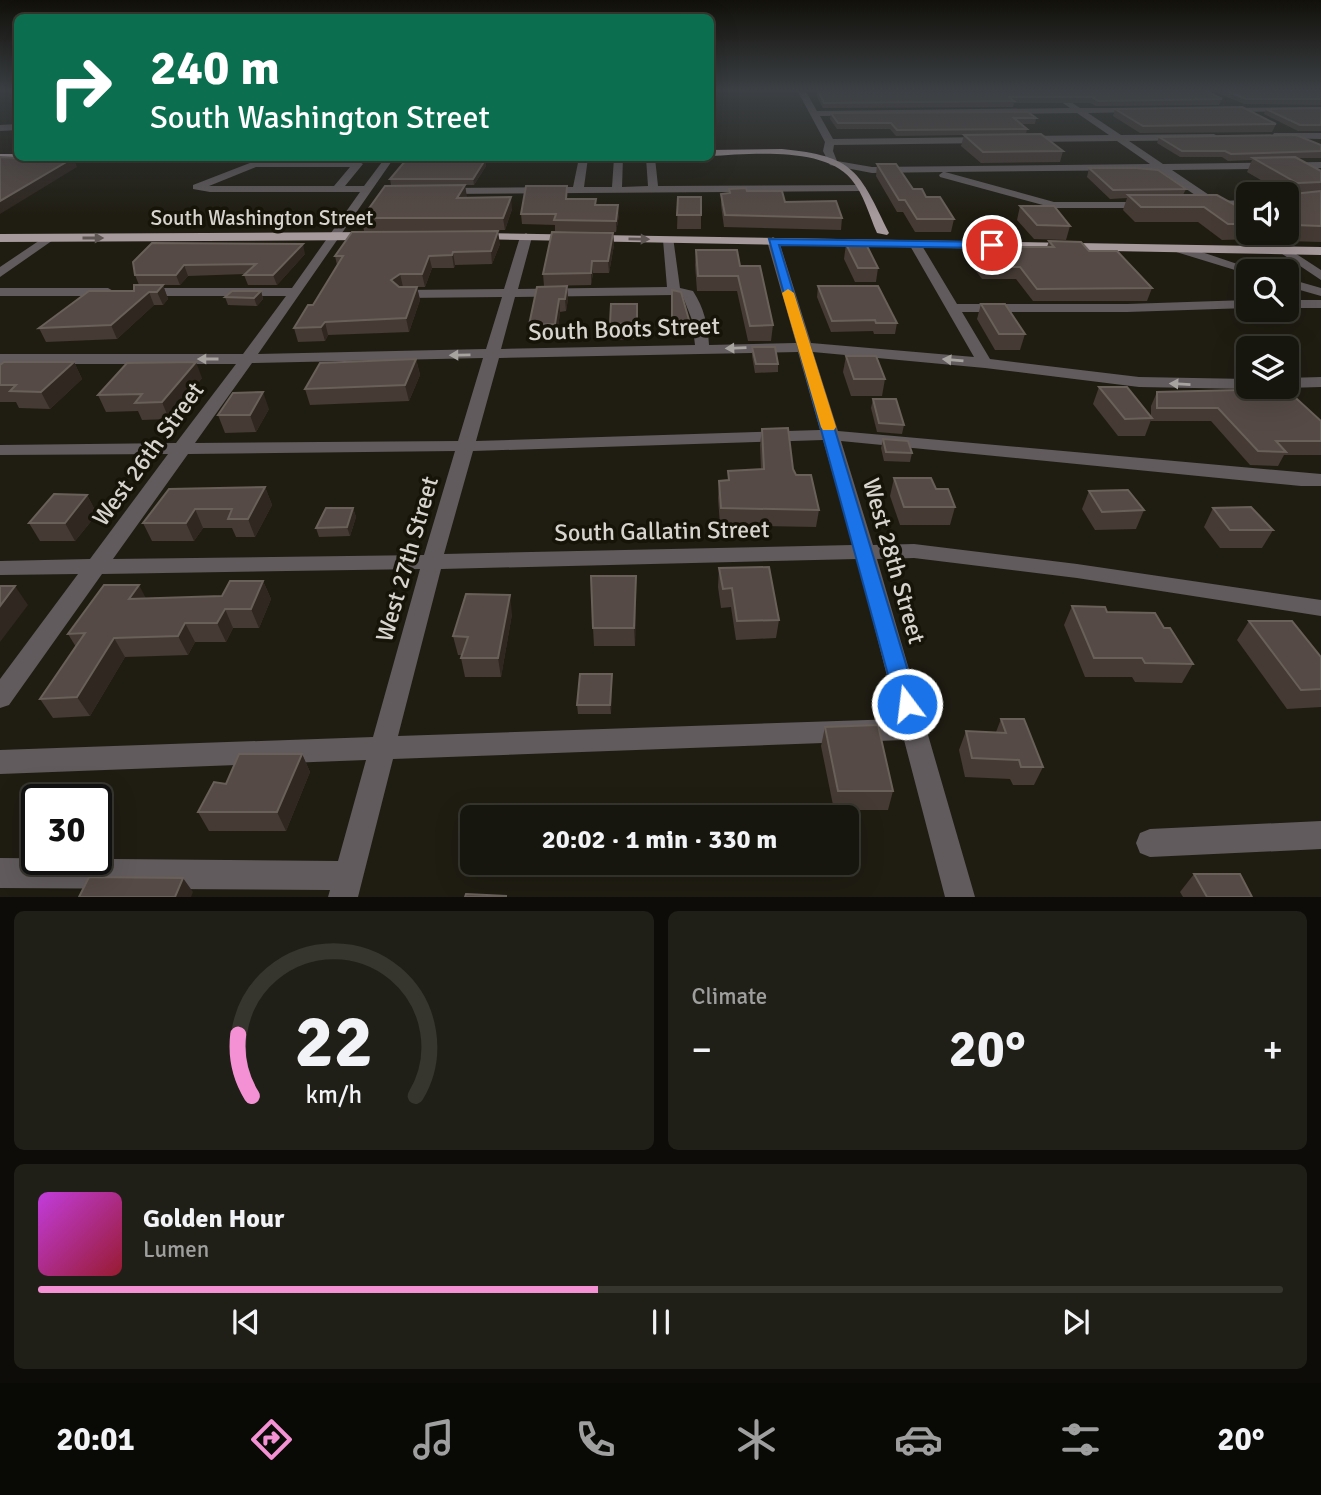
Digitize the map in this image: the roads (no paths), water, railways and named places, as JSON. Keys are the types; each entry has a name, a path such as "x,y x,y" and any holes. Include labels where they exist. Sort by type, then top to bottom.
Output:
{"main road":[{"path":"714,153 777,152 833,163 850,172 883,233"},
{"path":"857,243 883,233 915,244"},
{"name":"South Washington Street","path":"0,237 388,237"},
{"path":"471,237 1321,251"}],"street":[{"path":"823,132 830,142 828,151 833,163 872,170 1321,165"},
{"path":"1110,132 1236,218"},
{"path":"1285,132 1312,145"},
{"path":"1012,139 1231,136"},
{"path":"1269,136 1321,136"},
{"path":"830,142 998,139"},
{"path":"337,189 358,164 269,161 197,187 369,191"},
{"name":"West 26th Street","path":"0,698 248,359 332,236 369,191 387,161"},
{"path":"578,190 583,161"},
{"path":"617,190 618,161"},
{"path":"651,161 653,189"},
{"path":"928,170 1054,205 1157,205"},
{"path":"429,192 861,188"},
{"path":"1199,205 1236,203"},
{"name":"West 27th Street","path":"346,886 432,562 526,237"},
{"path":"0,273 50,238"},
{"path":"670,240 674,291"},
{"name":"West 28th Street","path":"773,242 865,552 960,897"},
{"path":"915,244 985,363"},
{"path":"1274,245 1321,276"},
{"path":"1177,248 1236,266"},
{"path":"1299,286 1321,292"},
{"path":"403,294 674,291 688,294 693,301 702,328 702,349"},
{"path":"0,292 296,292"},
{"path":"952,307 1126,308 1236,304"},
{"path":"1299,304 1321,304"},
{"name":"South Boots Street","path":"0,359 248,359 805,346 985,363 1139,382 1236,384"},
{"path":"1299,383 1321,382"},
{"path":"0,450 467,446 830,435 1260,477 1321,480"},
{"name":"South Gallatin Street","path":"0,568 928,552 1321,608"},
{"path":"0,762 914,729"},
{"path":"1150,843 1321,835"},
{"path":"0,873 346,886"}]}
